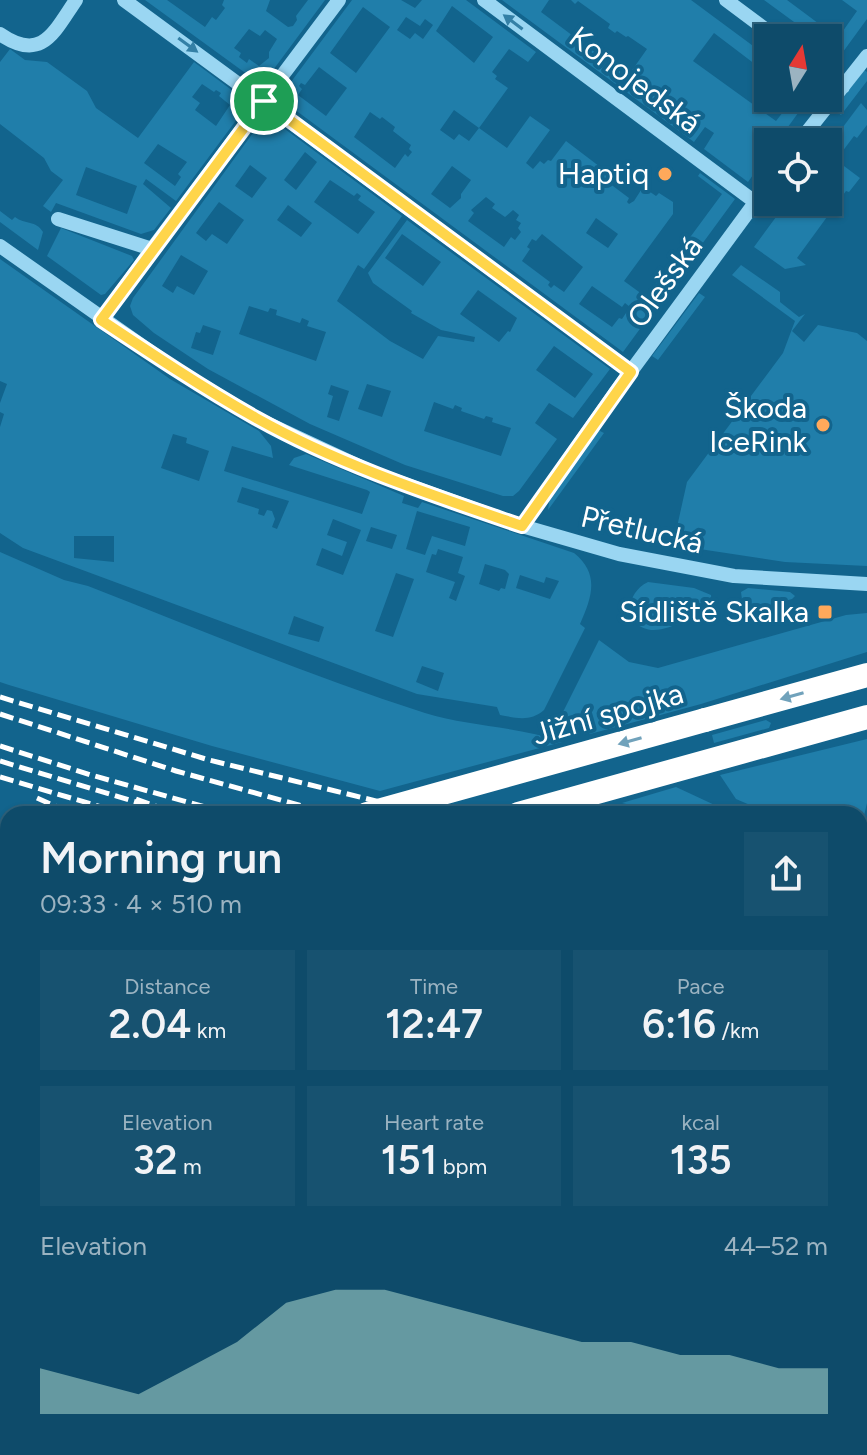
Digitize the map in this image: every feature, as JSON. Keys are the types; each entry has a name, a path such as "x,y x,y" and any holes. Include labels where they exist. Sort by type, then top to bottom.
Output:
{"highway":[{"name":"Jižní spojka","path":"396,806 867,675"},
{"path":"547,806 867,717"}],"street":[{"path":"0,34 21,46 35,46 49,37 76,0"},
{"path":"124,0 631,372"},
{"path":"101,320 339,0"},
{"name":"Konojedská","path":"484,0 754,201"},
{"path":"726,0 758,24"},
{"path":"810,128 867,56"},
{"name":"Olešská","path":"522,526 754,203"},
{"path":"58,219 152,249"},
{"name":"Přetlucká","path":"0,246 101,320 175,369 289,435 374,473 522,526 619,554 734,576 867,584"}],"shaded area":[{"path":"145,0 167,0 205,27 212,17 216,20 225,8 222,5 224,0 270,0 266,11 288,27 293,26 308,0 325,0 262,85","holes":["249,29 260,36 265,30 277,39 269,58 259,66 249,59 247,63 234,48"]},
{"path":"352,0 401,0 415,8 422,0 466,0 536,52 528,62 509,49 492,72 497,76 495,79 508,88 479,128 507,148 530,116 550,130 526,163 533,169 540,161 544,164 551,161 566,141 612,176 618,169 609,183 629,198 629,204 643,187 673,202 673,214 624,281 646,297 722,194 698,176 700,173 735,199 623,352 279,98","holes":["452,6 493,37 474,63 436,31","363,7 390,27 356,73 330,53","406,17 420,26 425,19 433,25 423,39 415,33 410,39 397,30","319,67 347,88 326,116 298,95 302,89 299,86 301,83 305,85","454,110 479,128 469,141 459,134 454,140 440,130","370,112 395,127 393,131 411,145 409,149 412,152 408,157 405,154 395,168 354,137","452,166 471,180 461,198 450,208 431,194","486,197 495,204 492,208 505,217 513,210 519,215 516,220 521,223 518,228 521,232 515,240 511,237 504,247 468,221 474,213 471,210","596,218 618,234 608,248 586,233","542,234 583,267 564,292 554,285 551,288 548,285 550,282 522,261 530,249 527,247 532,239 536,241","592,286 622,307 625,303 630,307 622,319 619,318 612,327 579,304"]},
{"path":"502,0 549,0 541,12 620,71 621,80 628,76 647,49 628,36 615,33 608,28 610,24 578,1 575,4 571,0 691,0 754,47 754,63 714,33 693,61 754,105 754,112 764,112 776,121 783,112 799,112 787,128 754,128 754,174 748,182 704,149 714,133 705,127 694,142"},
{"path":"764,0 787,0 819,24 797,24"},
{"path":"842,0 867,0 867,19 842,53 842,32 857,11"},
{"path":"10,49 25,60 47,62 87,91 96,108 138,138 194,62 249,103 176,201 146,179 143,184 171,208 154,230 141,234 56,203 51,212 43,206 63,180 51,171 44,158 0,124 0,62","holes":["202,84 221,93 219,96 230,105 216,126 195,110 200,103 192,97","158,144 187,162 178,174 181,177 175,186 144,163","86,167 137,186 127,214 76,195"]},
{"path":"864,70 867,72 867,81 841,115 838,112 842,112 842,99"},
{"path":"861,103 867,110 867,125 842,152 842,128"},
{"path":"266,115 402,216 364,269 358,265 337,301 390,341 423,359 438,336 474,342 475,337 441,330 411,313 373,283 368,273 407,220 610,369 573,418 549,403 535,423 557,439 519,491 513,496 503,496 405,465 310,424 208,369 154,333 133,315 130,306","holes":["305,152 317,162 296,190 284,180","250,165 267,178 252,198 235,186","330,180 354,196 357,193 361,196 358,200 375,212 358,234 314,202","219,202 244,220 227,244 212,234 206,241 196,233","288,205 312,223 301,237 277,220","402,234 441,262 423,286 385,258","181,255 208,271 194,295 177,286 173,293 162,286","478,290 517,318 499,342 460,314","249,306 268,312 270,308 277,310 276,315 300,323 302,318 309,321 307,326 326,332 316,361 239,334","203,325 221,331 213,355 191,348 196,332 200,333","554,346 593,374 575,398 536,370","367,384 391,391 382,417 358,409","331,385 349,391 339,421 327,417 333,396 328,394","434,402 453,409 455,405 462,408 461,411 484,419 486,416 493,418 492,422 511,428 501,456 424,431"]},
{"path":"842,164 860,178 849,192 846,191 842,196"},
{"path":"0,211 12,220 15,217 40,228 43,232 38,250 0,222"},
{"path":"777,216 828,216 797,258 806,265 785,269 754,247"},
{"path":"61,228 132,256 134,260 101,295 47,256"},
{"path":"0,259 170,379 259,431 271,446 273,458 232,446 224,471 362,514 370,492 289,465 294,458 306,454 404,496 402,503 418,508 422,502 574,553 588,569 590,578 590,595 580,624 585,628 544,710 528,718 518,718 500,715 497,707 417,694 23,548 0,533 0,427 4,414 0,412 0,403 7,384 0,381","holes":["173,434 187,438 186,443 209,451 199,481 161,468","242,487 289,501 277,529 272,527 275,519 272,511 267,510 264,516 258,514 259,509 237,502","417,511 470,527 465,546 432,536 425,555 406,549","333,519 361,530 343,575 316,565 322,548 342,556 347,542 327,535","371,527 397,535 392,549 366,541","74,536 114,536 114,562 74,558","438,549 463,557 458,573 465,576 456,601 449,598 455,582 426,572 432,554 436,555","485,564 509,574 505,589 499,591 479,584","396,573 414,579 393,637 375,631","520,575 544,583 546,577 559,581 550,599 516,588","294,616 324,627 319,642 288,634","422,666 444,673 438,691 416,682"]},
{"path":"741,265 780,292 780,302 799,317 805,314 792,331 804,342 818,325 857,333 867,341 867,566 785,562 673,545 687,482 783,353 795,321 732,275"},
{"path":"699,293 705,297 658,360 652,356"},
{"path":"598,430 604,433 548,510 550,495"},
{"path":"0,552 64,580 88,586 382,699 442,718 562,742 380,791 212,746 0,682"},
{"path":"648,582 694,588 711,595 712,608 669,627 644,628 632,618 630,610 634,594"},
{"path":"748,588 790,592 795,596 748,611 743,607 741,592"},
{"path":"867,613 867,652 701,704 590,734 563,719 563,712 599,640 629,662 658,668 846,615"},
{"path":"766,720 771,723 769,728 714,743 712,735"},
{"path":"867,739 866,806 752,806 736,799 720,775"},
{"path":"676,787 717,806 635,806 622,803"}],"railway":[{"path":"0,697 209,760 396,806"},
{"path":"0,714 176,771 302,806"},
{"path":"0,746 201,806"},
{"path":"0,761 146,805"},
{"path":"0,777 98,806"},
{"path":"37,798 55,806"},
{"path":"136,799 155,806"}],"place":[{"name":"Haptiq","path":"665,174"},
{"name":"Škoda IceRink","path":"823,425"},
{"name":"Sídliště Skalka","path":"825,612"}],"route":[{"path":"264,101 631,372 522,526 374,473 289,435 175,369 101,320 264,101"}]}
